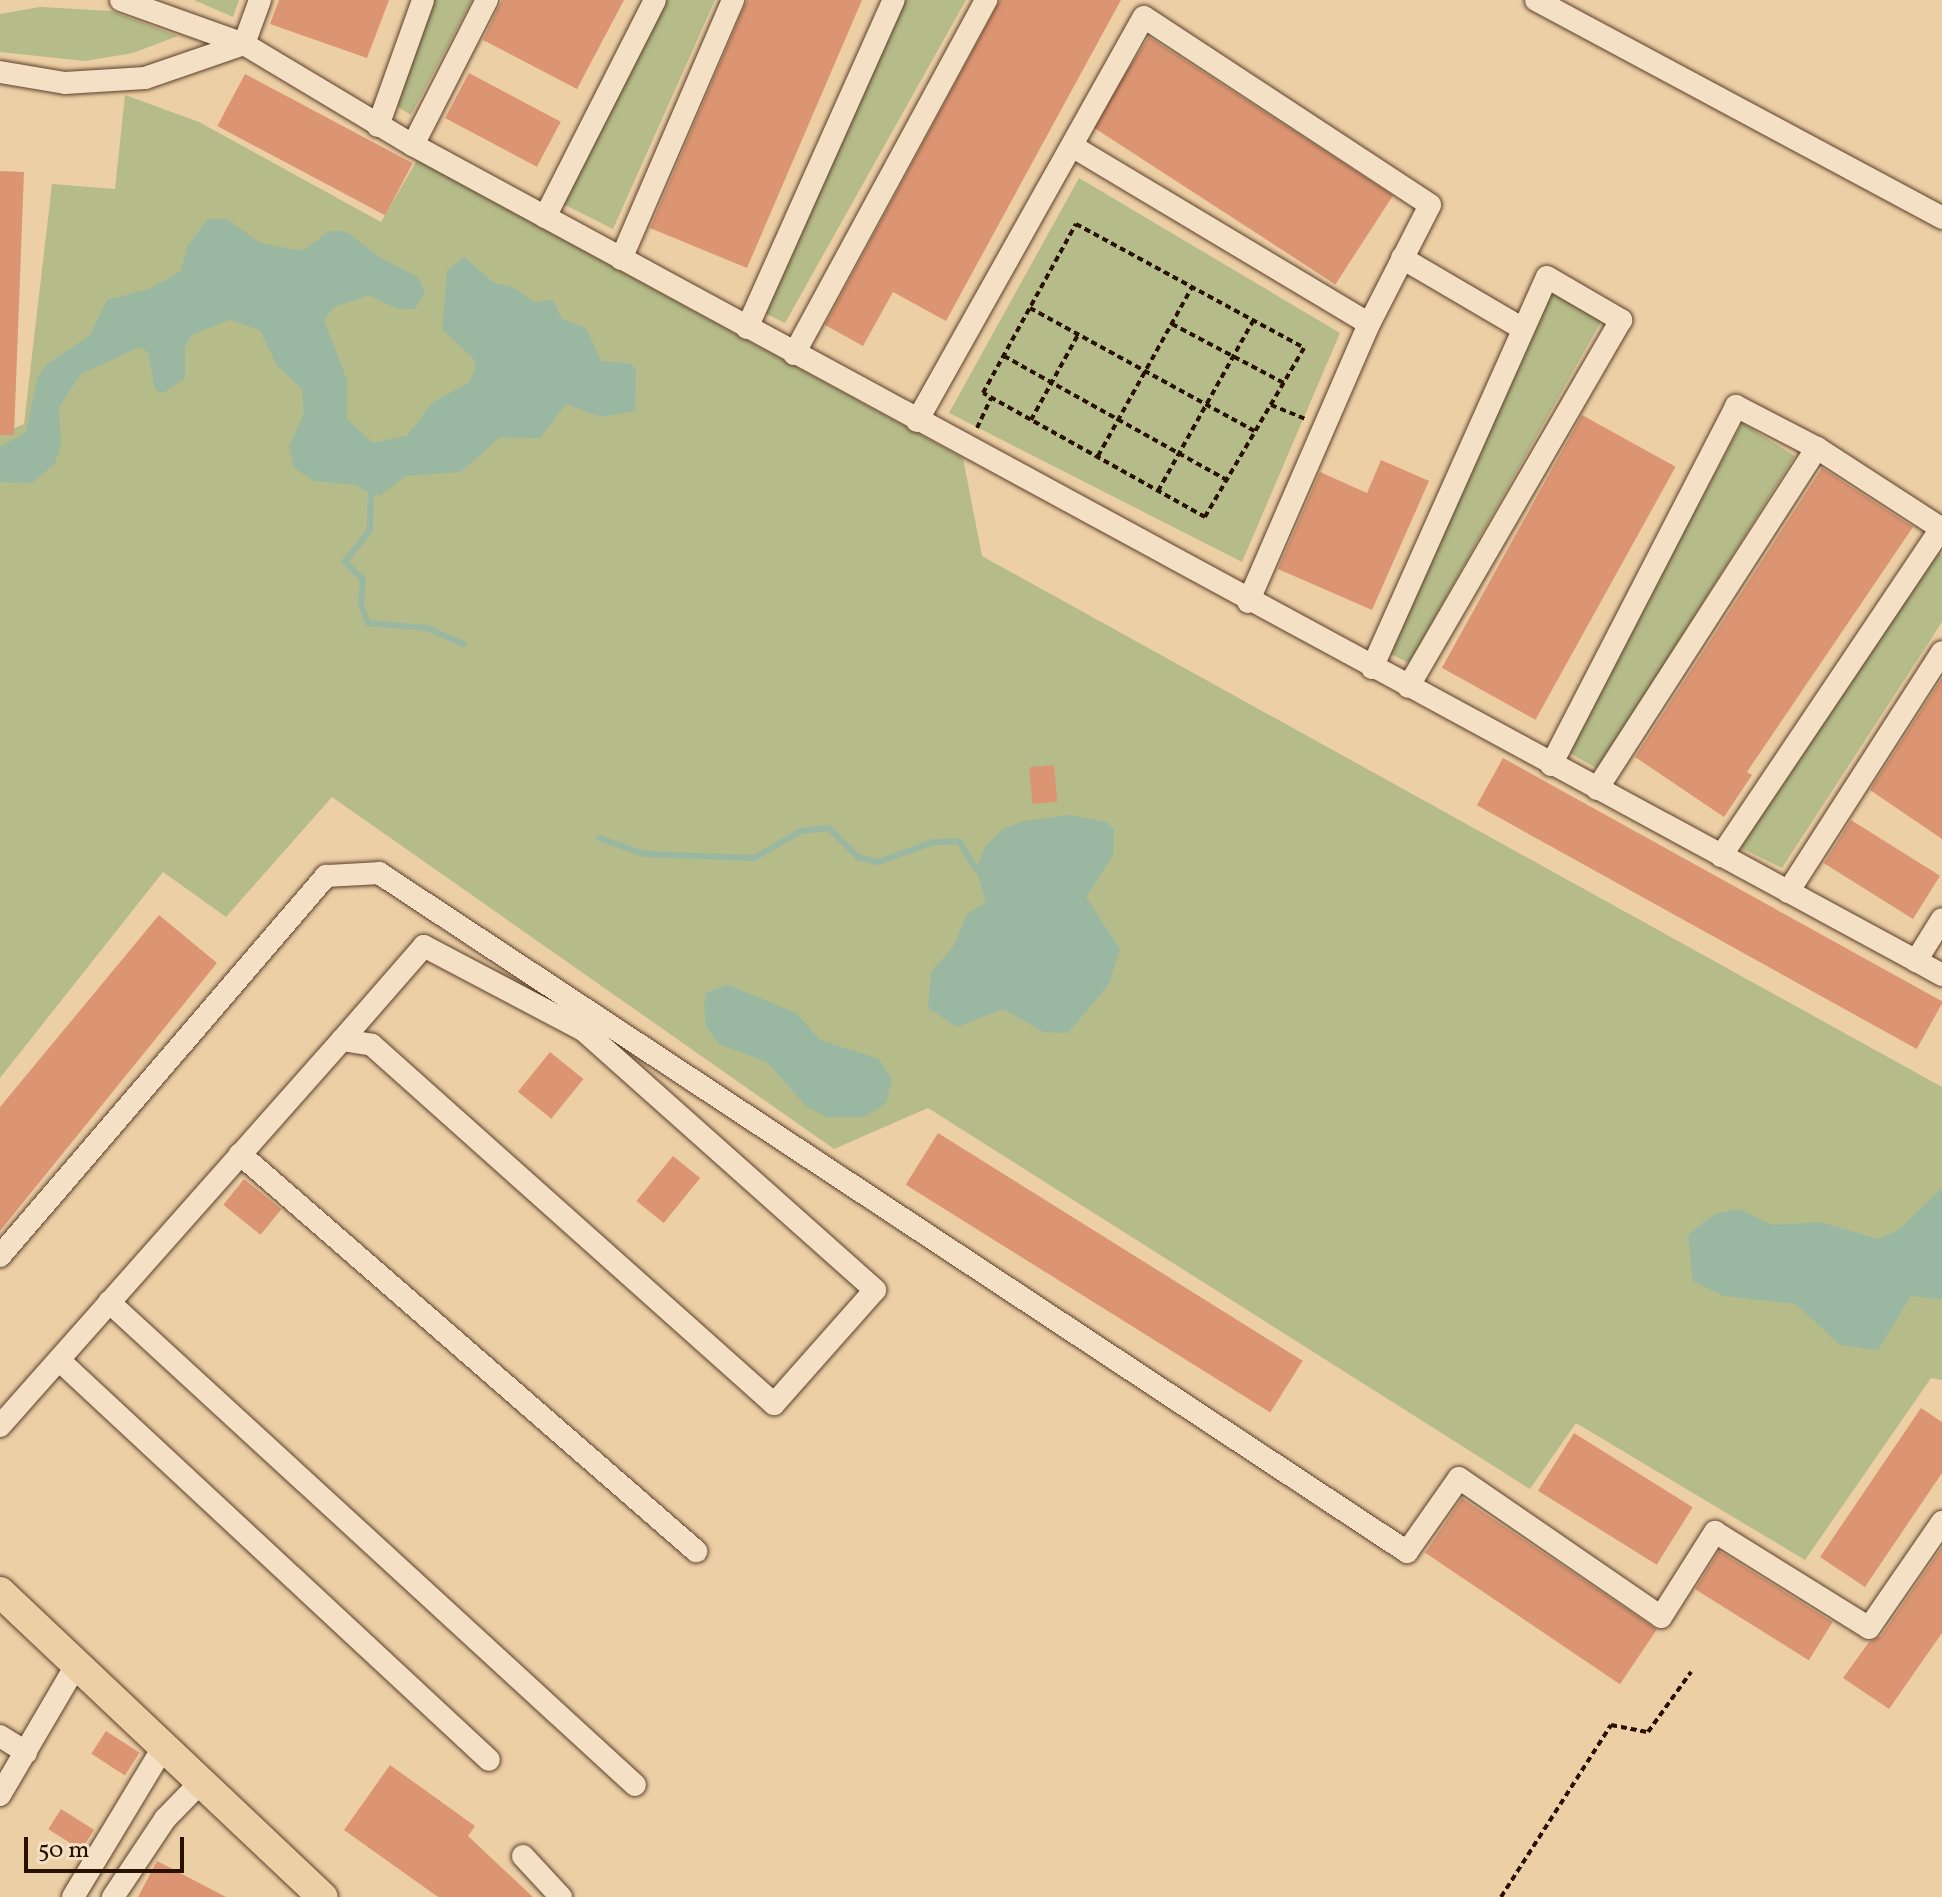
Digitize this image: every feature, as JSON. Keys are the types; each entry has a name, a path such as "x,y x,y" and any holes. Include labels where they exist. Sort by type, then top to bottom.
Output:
{"main road":[{"path":"0,1592 323,1897"}],"street":[{"path":"121,0 244,44 378,126 1248,602 1942,975"},
{"path":"244,44 260,0"},
{"path":"378,126 423,0"},
{"path":"413,145 487,0"},
{"path":"545,217 655,0"},
{"path":"621,259 733,0"},
{"path":"747,328 894,0"},
{"path":"794,354 986,0"},
{"path":"1536,0 1942,218"},
{"path":"917,421 1144,17 1430,205 1369,324 1248,602"},
{"path":"0,72 65,83 145,78 244,44"},
{"path":"1072,146 1369,324"},
{"path":"1402,258 1523,329"},
{"path":"1372,668 1547,277 1621,320 1408,687"},
{"path":"1551,765 1736,406 1817,448 1942,529 1721,856"},
{"path":"1597,789 1817,448"},
{"path":"1788,892 1942,652"},
{"path":"0,1256 326,876 379,873 1407,1552 1459,1478 1661,1617 1715,1532 1869,1628 1942,1522"},
{"path":"1916,961 1942,919"},
{"path":"0,1426 424,946 583,1030 875,1290 774,1404 372,1045 342,1040"},
{"path":"240,1154 696,1551"},
{"path":"109,1302 635,1785"},
{"path":"59,1360 489,1760"},
{"path":"0,1795 77,1664"},
{"path":"0,1736 26,1752"},
{"path":"73,1897 164,1746"},
{"path":"113,1897 165,1819 201,1782"},
{"path":"523,1856 561,1897"}],"path":[{"path":"1076,224 1192,287 1304,348 1205,517 983,393 1076,224"},
{"path":"1097,457 1192,287"},
{"path":"1030,308 1255,431"},
{"path":"1158,491 1253,321"},
{"path":"1172,324 1284,383"},
{"path":"1031,420 1078,335"},
{"path":"1004,356 1227,480"},
{"path":"968,449 991,398"},
{"path":"1271,405 1324,427"},
{"path":"1501,1897 1611,1725 1648,1732 1691,1672"}],"green space":[{"path":"194,0 239,0 233,17"},
{"path":"430,0 472,0 411,115 393,104"},
{"path":"663,0 715,0 613,229 559,202"},
{"path":"903,0 966,0 785,323 762,312"},
{"path":"40,7 111,11 178,36 133,53 85,61 0,52 0,14"},
{"path":"125,95 199,122 381,222 417,160 963,458 982,556 1942,1087 1942,1380 1931,1378 1805,1560 1576,1423 1530,1489 928,1108 834,1149 332,797 226,917 163,872 0,1078 0,434 24,424 52,184 115,189"},
{"path":"1079,178 1340,333 1242,562 949,413"},
{"path":"1550,291 1602,320 1409,663 1387,652"},
{"path":"1742,423 1795,456 1598,769 1566,751"},
{"path":"1935,550 1942,555 1942,622 1782,868 1739,847"}],"shaded area":[{"path":"208,219 227,219 260,243 303,251 329,231 345,231 381,258 418,277 425,293 415,309 398,309 369,295 334,307 324,320 347,380 347,419 373,443 408,435 433,402 469,383 476,366 472,357 442,329 447,271 464,257 494,283 513,287 534,302 553,300 562,319 586,328 601,361 631,364 636,369 635,411 601,417 566,404 540,438 501,437 460,472 405,476 380,496 371,494 356,485 314,481 294,468 289,447 304,413 302,389 276,364 260,330 230,320 191,335 185,347 185,378 163,393 155,390 148,352 139,347 81,374 59,407 61,443 55,463 32,483 0,482 0,447 26,432 38,377 47,364 90,335 107,300 149,289 181,271 187,247"},
{"path":"1071,815 1106,822 1114,829 1113,855 1086,897 1120,949 1109,984 1068,1033 1044,1032 1003,1009 957,1027 928,1008 931,972 953,947 967,914 986,902 976,869 985,847 1001,830 1024,821"},
{"path":"728,985 796,1013 820,1040 879,1059 892,1079 886,1103 864,1117 827,1117 806,1106 767,1062 719,1044 706,1026 704,1003 707,992"},
{"path":"1942,1188 1942,1299 1911,1296 1878,1350 1840,1345 1796,1304 1724,1296 1693,1281 1688,1235 1715,1214 1739,1209 1772,1225 1820,1222 1878,1239 1900,1229"}],"building":[{"path":"279,0 389,0 367,58 270,24"},
{"path":"502,0 624,0 577,89 483,40"},
{"path":"747,0 862,0 747,268 650,228"},
{"path":"1000,0 1121,0 946,321 893,292 863,346 825,325"},
{"path":"1149,37 1393,195 1335,284 1091,126"},
{"path":"469,73 561,122 537,167 445,118"},
{"path":"245,74 413,163 385,215 217,126"},
{"path":"0,171 24,172 14,435 0,435"},
{"path":"1582,415 1676,467 1535,720 1442,668"},
{"path":"1381,460 1429,481 1372,610 1278,569 1320,472 1367,493"},
{"path":"1822,468 1913,527 1747,772 1752,775 1724,817 1635,757"},
{"path":"1942,678 1942,839 1870,790"},
{"path":"1503,758 1942,1001 1917,1049 1477,805"},
{"path":"1054,765 1057,802 1032,804 1029,767"},
{"path":"1851,820 1940,876 1913,919 1824,863"},
{"path":"159,915 217,963 0,1231 0,1107"},
{"path":"550,1052 583,1079 551,1119 518,1092"},
{"path":"938,1133 1303,1361 1270,1413 906,1185"},
{"path":"673,1156 700,1178 664,1223 636,1201"},
{"path":"244,1179 281,1209 261,1235 223,1205"},
{"path":"1921,1408 1942,1422 1942,1473 1865,1587 1820,1557"},
{"path":"1574,1433 1693,1507 1657,1565 1538,1491"},
{"path":"1462,1498 1657,1629 1620,1684 1425,1553"},
{"path":"1942,1547 1942,1633 1889,1709 1843,1678 1869,1642 1881,1636"},
{"path":"1719,1551 1833,1622 1809,1660 1695,1589"},
{"path":"106,1731 140,1753 125,1775 91,1754"},
{"path":"390,1765 475,1826 468,1836 533,1897 438,1897 344,1830"},
{"path":"61,1809 94,1830 81,1850 48,1829"},
{"path":"157,1861 226,1897 138,1897"}],"waterway":[{"path":"371,494 370,530 345,562 363,580 361,605 368,623 427,628 464,644"},
{"path":"599,838 644,854 754,858 801,831 829,828 858,857 878,862 934,842 959,841 976,869"}]}
